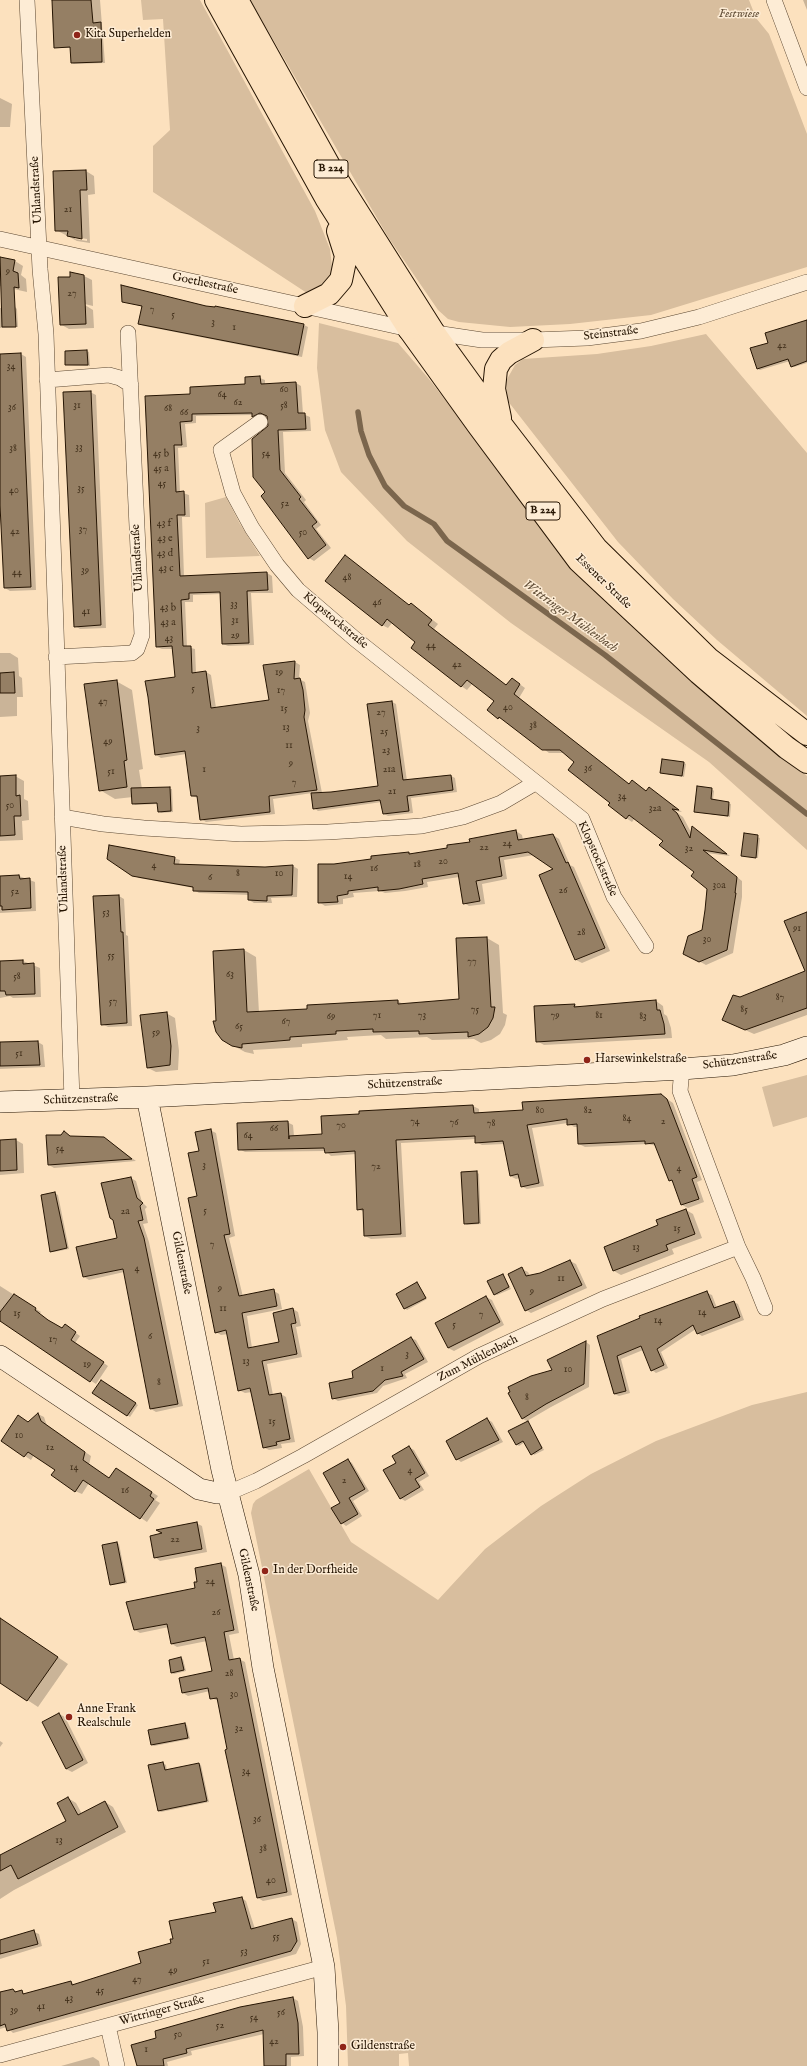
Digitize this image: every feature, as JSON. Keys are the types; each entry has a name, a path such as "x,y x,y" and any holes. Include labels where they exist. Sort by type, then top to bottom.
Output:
{"main road":[{"name":"B 224","path":"216,0 326,198 409,329"},
{"name":"B 224","path":"237,0 336,178 434,333 501,425"},
{"path":"305,306 318,301 332,291 341,280 344,269 346,256 326,198"},
{"name":"Essener Straße","path":"409,329 579,561 699,673 787,748 807,762"},
{"path":"501,425 494,389 496,369 501,360 509,353 533,340"},
{"name":"Essener Straße","path":"501,425 596,548 709,659 807,734"}],"street":[{"name":"Uhlandstraße","path":"27,0 47,380 72,1100"},
{"path":"774,0 807,88"},
{"name":"Goethestraße","path":"0,239 409,329"},
{"name":"Steinstraße","path":"409,329 482,340 587,338 641,331 699,317 807,282"},
{"name":"Uhlandstraße","path":"56,657 132,653 137,649 140,642 142,627 128,332"},
{"path":"47,380 109,375 120,378 130,385"},
{"name":"Klopstockstraße","path":"260,422 221,450 233,493 252,528 277,565 298,590 355,639 582,819 614,897 646,946"},
{"path":"62,817 116,826 241,834 422,826 463,817 501,803 535,783"},
{"name":"Schützenstraße","path":"0,1102 147,1097 682,1069 733,1065 784,1055 807,1047"},
{"path":"682,1069 680,1091 738,1247 754,1278 765,1308"},
{"name":"Gildenstraße","path":"147,1097 228,1493 249,1575 263,1668 324,1967 328,2032 328,2066"},
{"name":"Zum Mühlenbach","path":"228,1493 245,1487 303,1456 480,1356 603,1299 738,1247"},
{"path":"0,1356 198,1489 218,1493 228,1493"},
{"name":"Wittringer Straße","path":"0,2055 324,1967"},
{"path":"108,2026 117,2066"}],"green space":[{"path":"141,0 200,0 315,211 330,249 333,275 310,295 153,192 153,146 170,130 163,19 143,20"},
{"name":"Festwiese","path":"250,0 749,0 756,18 769,34 807,134 807,267 651,315 570,324 510,327 459,322 448,319 438,310 388,237"},
{"path":"319,323 398,343 429,379 514,489 668,654 807,776 807,850 709,762 511,623 407,541 341,472 325,430 317,368"},
{"path":"706,334 807,453 807,716 717,640 673,599 618,542 507,400 506,381 515,365 523,359 597,354 651,346"},
{"path":"226,497 240,524 260,556 206,558 205,503"},
{"path":"807,1075 807,1117 773,1127 762,1087"},
{"path":"807,1392 807,2066 409,2066 408,2053 399,2054 399,2066 348,2066 346,2006 337,1938 251,1513 253,1504 256,1500 309,1469 351,1542 438,1600 485,1549 541,1506 591,1474 656,1441 752,1405"}],"building":[{"name":"Kita Superhelden","path":"52,0 91,0 93,23 101,22 102,62 71,63 70,47 54,48"},
{"path":"86,170 87,190 80,190 82,239 67,236 68,231 55,231 53,171"},
{"path":"0,257 15,260 13,271 18,273 19,288 14,287 16,327 2,327"},
{"path":"70,272 84,275 86,324 60,325 58,277 70,277"},
{"path":"121,285 206,306 215,306 304,324 298,355 138,324 142,306 122,302"},
{"path":"807,320 807,361 791,367 788,359 757,369 750,348 768,343 765,333"},
{"path":"87,350 88,365 65,365 65,351"},
{"path":"21,353 31,587 4,588 0,505 0,354"},
{"path":"260,376 261,384 296,382 298,413 305,413 306,429 278,430 280,470 301,497 299,499 317,522 312,526 326,545 308,559 261,496 265,492 253,477 252,439 268,426 267,416 260,413 252,417 252,413 192,414 192,421 180,422 182,445 174,445 176,492 184,491 185,515 177,515 180,576 267,572 268,590 247,591 249,643 222,644 220,592 189,593 189,599 181,600 183,646 191,646 192,673 206,671 211,708 269,700 263,665 295,661 294,679 300,678 303,690 305,710 304,717 317,790 269,796 270,812 200,820 197,796 191,796 185,751 155,755 145,681 175,677 172,646 156,647 145,396 190,394 190,387 245,384 245,377"},
{"path":"91,391 101,625 74,627 63,392"},
{"path":"345,555 409,605 411,603 432,620 428,625 506,685 512,678 520,684 514,694 629,784 632,780 646,791 649,787 679,810 672,809 677,813 690,838 692,826 727,854 703,850 737,877 727,950 699,962 683,954 688,936 702,930 705,910 707,889 691,876 694,872 659,845 663,841 629,815 626,819 608,805 610,803 568,770 574,762 560,750 542,750 499,717 498,719 487,710 494,701 467,680 461,687 411,648 415,642 387,619 382,626 325,581"},
{"path":"14,672 15,693 0,693 0,673"},
{"path":"117,680 127,760 124,761 127,787 99,791 84,684"},
{"path":"392,701 403,780 451,775 453,790 407,796 409,811 383,814 380,800 313,809 311,793 378,786 367,704"},
{"path":"662,759 684,762 682,776 660,773"},
{"path":"16,775 16,796 20,795 21,816 14,816 15,835 0,836 0,776"},
{"path":"697,786 712,788 711,799 729,802 728,816 694,812"},
{"path":"170,787 171,811 158,812 157,803 132,804 131,788"},
{"path":"516,830 518,840 553,834 566,863 568,862 605,948 575,960 539,875 553,869 528,852 499,857 502,876 476,881 480,901 463,904 458,873 422,879 423,884 399,889 378,891 378,887 348,891 348,894 337,896 338,902 318,903 318,864 334,864 371,859 371,856 409,852 409,854 447,848 447,845 470,842 469,839"},
{"path":"744,833 758,835 756,858 741,856"},
{"path":"109,845 175,857 174,864 265,867 293,865 292,895 267,896 267,901 248,900 248,892 193,891 193,887 132,876 107,859"},
{"path":"19,875 20,879 30,878 31,908 2,910 2,906 0,906 0,876"},
{"path":"119,895 121,932 123,932 127,1023 101,1025 93,896"},
{"path":"807,912 807,1008 745,1030 722,1020 733,995 740,997 805,971 784,921"},
{"path":"487,937 491,1007 495,1007 493,1018 488,1027 479,1034 468,1037 468,1032 419,1034 419,1031 373,1032 373,1029 336,1031 336,1034 290,1037 290,1040 242,1044 242,1048 232,1046 222,1040 216,1032 213,1021 216,1021 213,951 244,949 247,1012 307,1009 307,1005 398,1000 398,1004 459,999 456,938"},
{"path":"23,960 23,964 34,963 35,994 6,995 5,991 0,991 0,961"},
{"path":"656,1000 657,1010 660,1010 664,1024 665,1034 536,1042 534,1006 575,1004 574,1007"},
{"path":"167,1012 171,1046 170,1065 147,1068 140,1015"},
{"path":"38,1041 40,1065 0,1066 0,1042"},
{"path":"661,1094 667,1099 697,1177 692,1179 699,1199 681,1205 672,1180 669,1181 654,1143 645,1144 645,1141 578,1144 577,1124 567,1125 567,1119 527,1125 539,1183 521,1187 518,1174 510,1176 503,1141 475,1143 475,1136 396,1140 401,1234 364,1236 363,1209 357,1210 355,1151 325,1153 324,1148 238,1150 237,1123 288,1121 289,1139 289,1136 322,1134 321,1116 359,1114 359,1111 473,1105 474,1113 523,1110 522,1102"},
{"path":"211,1129 230,1234 224,1235 239,1296 274,1289 277,1306 242,1313 248,1348 279,1342 273,1313 293,1308 296,1323 291,1324 297,1354 262,1361 269,1395 281,1393 290,1439 276,1442 277,1445 263,1448 250,1388 238,1391 226,1330 215,1333 188,1198 197,1196 188,1153 199,1151 195,1132"},
{"path":"64,1131 70,1136 104,1137 132,1159 48,1165 46,1135 61,1135"},
{"path":"16,1139 17,1170 0,1171 0,1140"},
{"path":"477,1171 479,1223 464,1224 461,1172"},
{"path":"131,1177 137,1198 143,1203 140,1206 143,1220 138,1221 144,1238 178,1404 150,1409 123,1269 83,1277 76,1247 117,1238 101,1183"},
{"path":"55,1192 67,1248 50,1252 41,1195"},
{"path":"686,1209 695,1234 666,1245 668,1250 613,1271 604,1247 658,1225 656,1220"},
{"path":"570,1260 582,1285 525,1311 508,1274 522,1267 526,1276 540,1273"},
{"path":"503,1274 509,1287 494,1295 487,1281"},
{"path":"417,1282 426,1298 404,1309 396,1294"},
{"path":"707,1291 714,1308 734,1301 740,1317 697,1334 693,1325 657,1349 664,1365 651,1371 641,1346 617,1356 626,1391 614,1394 597,1336 640,1318 639,1316"},
{"path":"14,1294 36,1308 35,1310 48,1320 62,1328 65,1324 76,1332 71,1340 104,1362 90,1382 0,1321 0,1312"},
{"path":"486,1296 500,1322 448,1348 435,1323"},
{"path":"411,1337 424,1359 401,1372 403,1376 385,1380 373,1391 332,1399 329,1383 353,1378 352,1371"},
{"path":"586,1341 584,1384 546,1404 522,1419 508,1393 510,1392 508,1387 531,1376 552,1370 547,1360"},
{"path":"101,1380 136,1403 127,1416 92,1393"},
{"path":"38,1413 41,1421 85,1452 83,1460 109,1478 116,1468 152,1492 150,1496 154,1499 140,1519 83,1480 75,1492 51,1475 55,1470 28,1452 24,1457 1,1441 18,1415 28,1422"},
{"path":"487,1418 499,1440 456,1460 446,1441"},
{"path":"528,1421 542,1448 531,1455 523,1441 516,1445 508,1431"},
{"path":"409,1446 425,1473 415,1479 420,1487 400,1499 383,1470 396,1463 392,1456"},
{"path":"348,1459 365,1489 349,1498 358,1514 341,1524 331,1508 340,1503 323,1473"},
{"path":"197,1522 202,1549 154,1558 150,1536 162,1533 156,1530"},
{"path":"117,1542 125,1582 110,1585 102,1545"},
{"path":"221,1563 234,1630 224,1632 229,1660 240,1658 287,1892 257,1898 225,1750 227,1749 217,1698 210,1699 208,1688 182,1693 179,1678 212,1671 205,1637 171,1644 167,1624 134,1630 126,1602 195,1588 194,1582 197,1582 195,1568"},
{"path":"0,1618 58,1657 27,1701 0,1683"},
{"path":"181,1657 184,1670 171,1673 169,1660"},
{"path":"59,1713 83,1760 66,1769 42,1722"},
{"path":"185,1723 188,1738 151,1745 148,1730"},
{"path":"163,1762 165,1770 199,1763 207,1801 158,1811 148,1765"},
{"path":"68,1797 78,1815 105,1801 118,1827 18,1879 11,1865 0,1871 0,1855 66,1821 57,1803"},
{"path":"242,1897 251,1929 292,1918 297,1941 291,1951 7,2031 5,2024 0,2026 0,1992 13,1989 15,1992 22,1990 23,1994 71,1981 72,1985 141,1963 138,1952 171,1943 170,1939 173,1939 169,1921 216,1912 213,1903"},
{"path":"34,1930 38,1944 0,1954 0,1940"},
{"path":"293,1997 298,2023 299,2054 286,2054 286,2066 264,2066 263,2030 186,2049 187,2053 163,2059 164,2066 137,2066 131,2045 156,2038 155,2031 240,2007"}],"waterway":[{"name":"Wittringer Mühlenbach","path":"358,412 361,431 369,455 385,486 404,506 434,524 447,541 605,655 807,814"}],"place":[{"name":"Kita Superhelden","path":"77,35"},
{"name":"Harsewinkelstraße","path":"587,1060"},
{"name":"In der Dorfheide","path":"265,1571"},
{"name":"Anne Frank Realschule","path":"69,1717"},
{"name":"Gildenstraße","path":"343,2047"}]}
